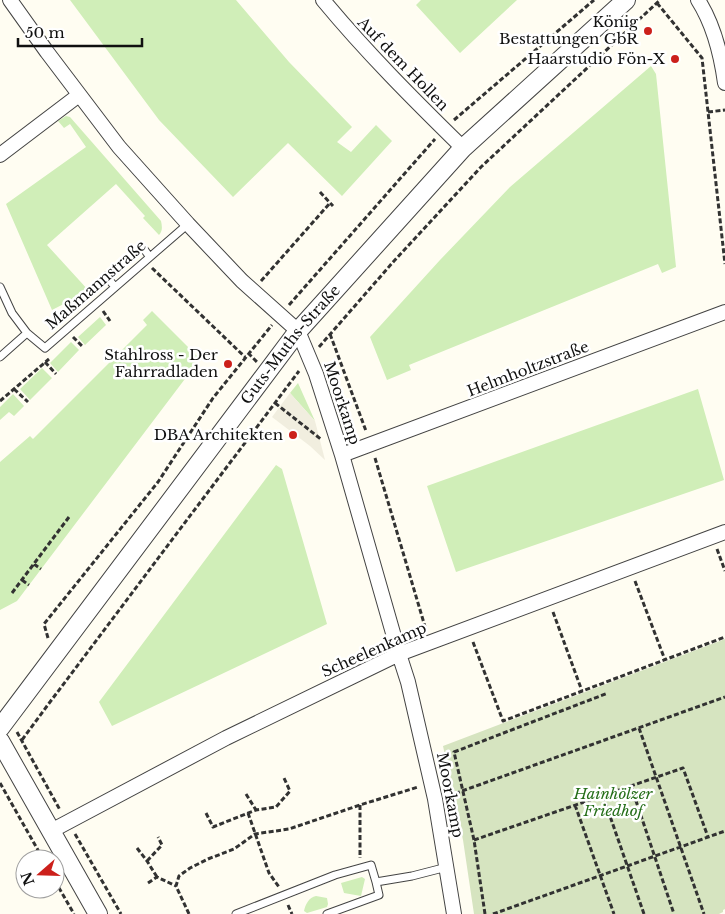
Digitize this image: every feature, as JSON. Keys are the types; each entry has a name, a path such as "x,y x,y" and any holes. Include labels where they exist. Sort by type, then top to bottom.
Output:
{"street":[{"name":"Moorkamp","path":"10,0 119,147 188,224 242,280 298,331 313,366 342,456 408,682 436,798 454,914"},
{"name":"Auf dem Hollen","path":"322,0 396,83 463,148"},
{"name":"Guts-Muths-Straße","path":"4,722 298,331 463,148 626,0"},
{"path":"698,0 716,36 725,83"},
{"path":"0,155 79,95"},
{"name":"Helmholtzstraße","path":"342,456 725,312"},
{"name":"Scheelenkamp","path":"51,830 226,738 399,654 719,534"},
{"path":"0,741 98,914"}],"lane":[{"name":"Maßmannstraße","path":"0,357 27,333 45,348 114,286 188,224"},
{"path":"144,249 147,258"},
{"path":"106,276 114,286"},
{"path":"0,288 12,313 27,333"},
{"path":"236,914 335,875 371,865 379,895 327,914"},
{"path":"376,882 412,876 447,867"}],"path":[{"path":"658,1 702,58 725,264"},
{"path":"708,112 725,110"},
{"path":"253,290 332,204 320,192"},
{"path":"147,258 245,357"},
{"path":"103,311 110,321"},
{"path":"330,334 371,445 429,642"},
{"path":"73,337 83,347"},
{"path":"45,362 56,374"},
{"path":"14,389 28,402"},
{"path":"275,403 342,456"},
{"path":"12,593 69,517"},
{"path":"719,534 725,571"},
{"path":"34,564 41,570"},
{"path":"630,568 665,660"},
{"path":"22,580 29,585"},
{"path":"548,598 582,691"},
{"path":"468,628 503,721 725,637"},
{"path":"485,914 474,840 454,752 608,693"},
{"path":"436,798 453,795 725,697"},
{"path":"4,722 67,822 121,914"},
{"path":"639,728 704,914"},
{"path":"474,840 684,768 708,837"},
{"path":"206,813 213,827 256,810 276,806 290,791 283,776"},
{"path":"0,783 37,849"},
{"path":"176,886 179,876 190,868 234,849 255,834 289,829 414,788 432,784"},
{"path":"630,786 674,914"},
{"path":"246,794 256,810"},
{"path":"603,796 644,914"},
{"path":"360,805 360,868"},
{"path":"575,805 614,914"},
{"path":"248,813 270,873 284,894 292,914"},
{"path":"493,914 725,831"},
{"path":"147,861 162,845 158,838"},
{"path":"137,848 156,877 176,886 190,914"},
{"path":"148,883 156,877"},
{"path":"65,898 74,914"}],"green space":[{"path":"70,0 236,0 289,62 352,127 337,142 351,152 376,125 392,141 342,196 288,143 233,197 159,120"},
{"path":"421,0 517,0 460,53 416,5"},
{"path":"651,66 656,74 676,267 662,273 658,264 409,365 411,370 387,380 370,337 510,187"},
{"path":"66,116 70,117 161,221 162,228 159,235 143,218 145,216 116,184 47,245 89,291 52,310 6,204 86,147 70,124 64,128 58,121"},
{"path":"152,311 200,359 17,601 0,610 0,462 30,436 33,439 147,325 143,320"},
{"path":"100,317 106,325 85,345 78,337"},
{"path":"71,342 79,350 58,372 50,363"},
{"path":"42,368 52,378 30,400 20,389"},
{"path":"298,383 315,421 290,393"},
{"path":"698,389 724,480 456,572 427,486"},
{"path":"13,394 24,406 14,416 9,412 0,420 0,407"},
{"path":"276,465 282,469 327,624 112,726 99,702"},
{"name":"Hainhölzer Friedhof","path":"725,639 725,909 723,912 719,914 474,914 463,840 443,746"},
{"path":"362,877 365,879 361,896 344,893 341,883"},
{"path":"316,896 327,898 327,907 307,913 304,911 306,904 311,898"}],"shaded area":[{"path":"290,393 315,421 325,460 272,417"}],"place":[{"name":"König Bestattungen GbR","path":"648,31"},
{"name":"Haarstudio Fön-X","path":"675,59"},
{"name":"Stahlross - Der Fahrradladen","path":"228,364"},
{"name":"DBA Architekten","path":"293,435"}]}
